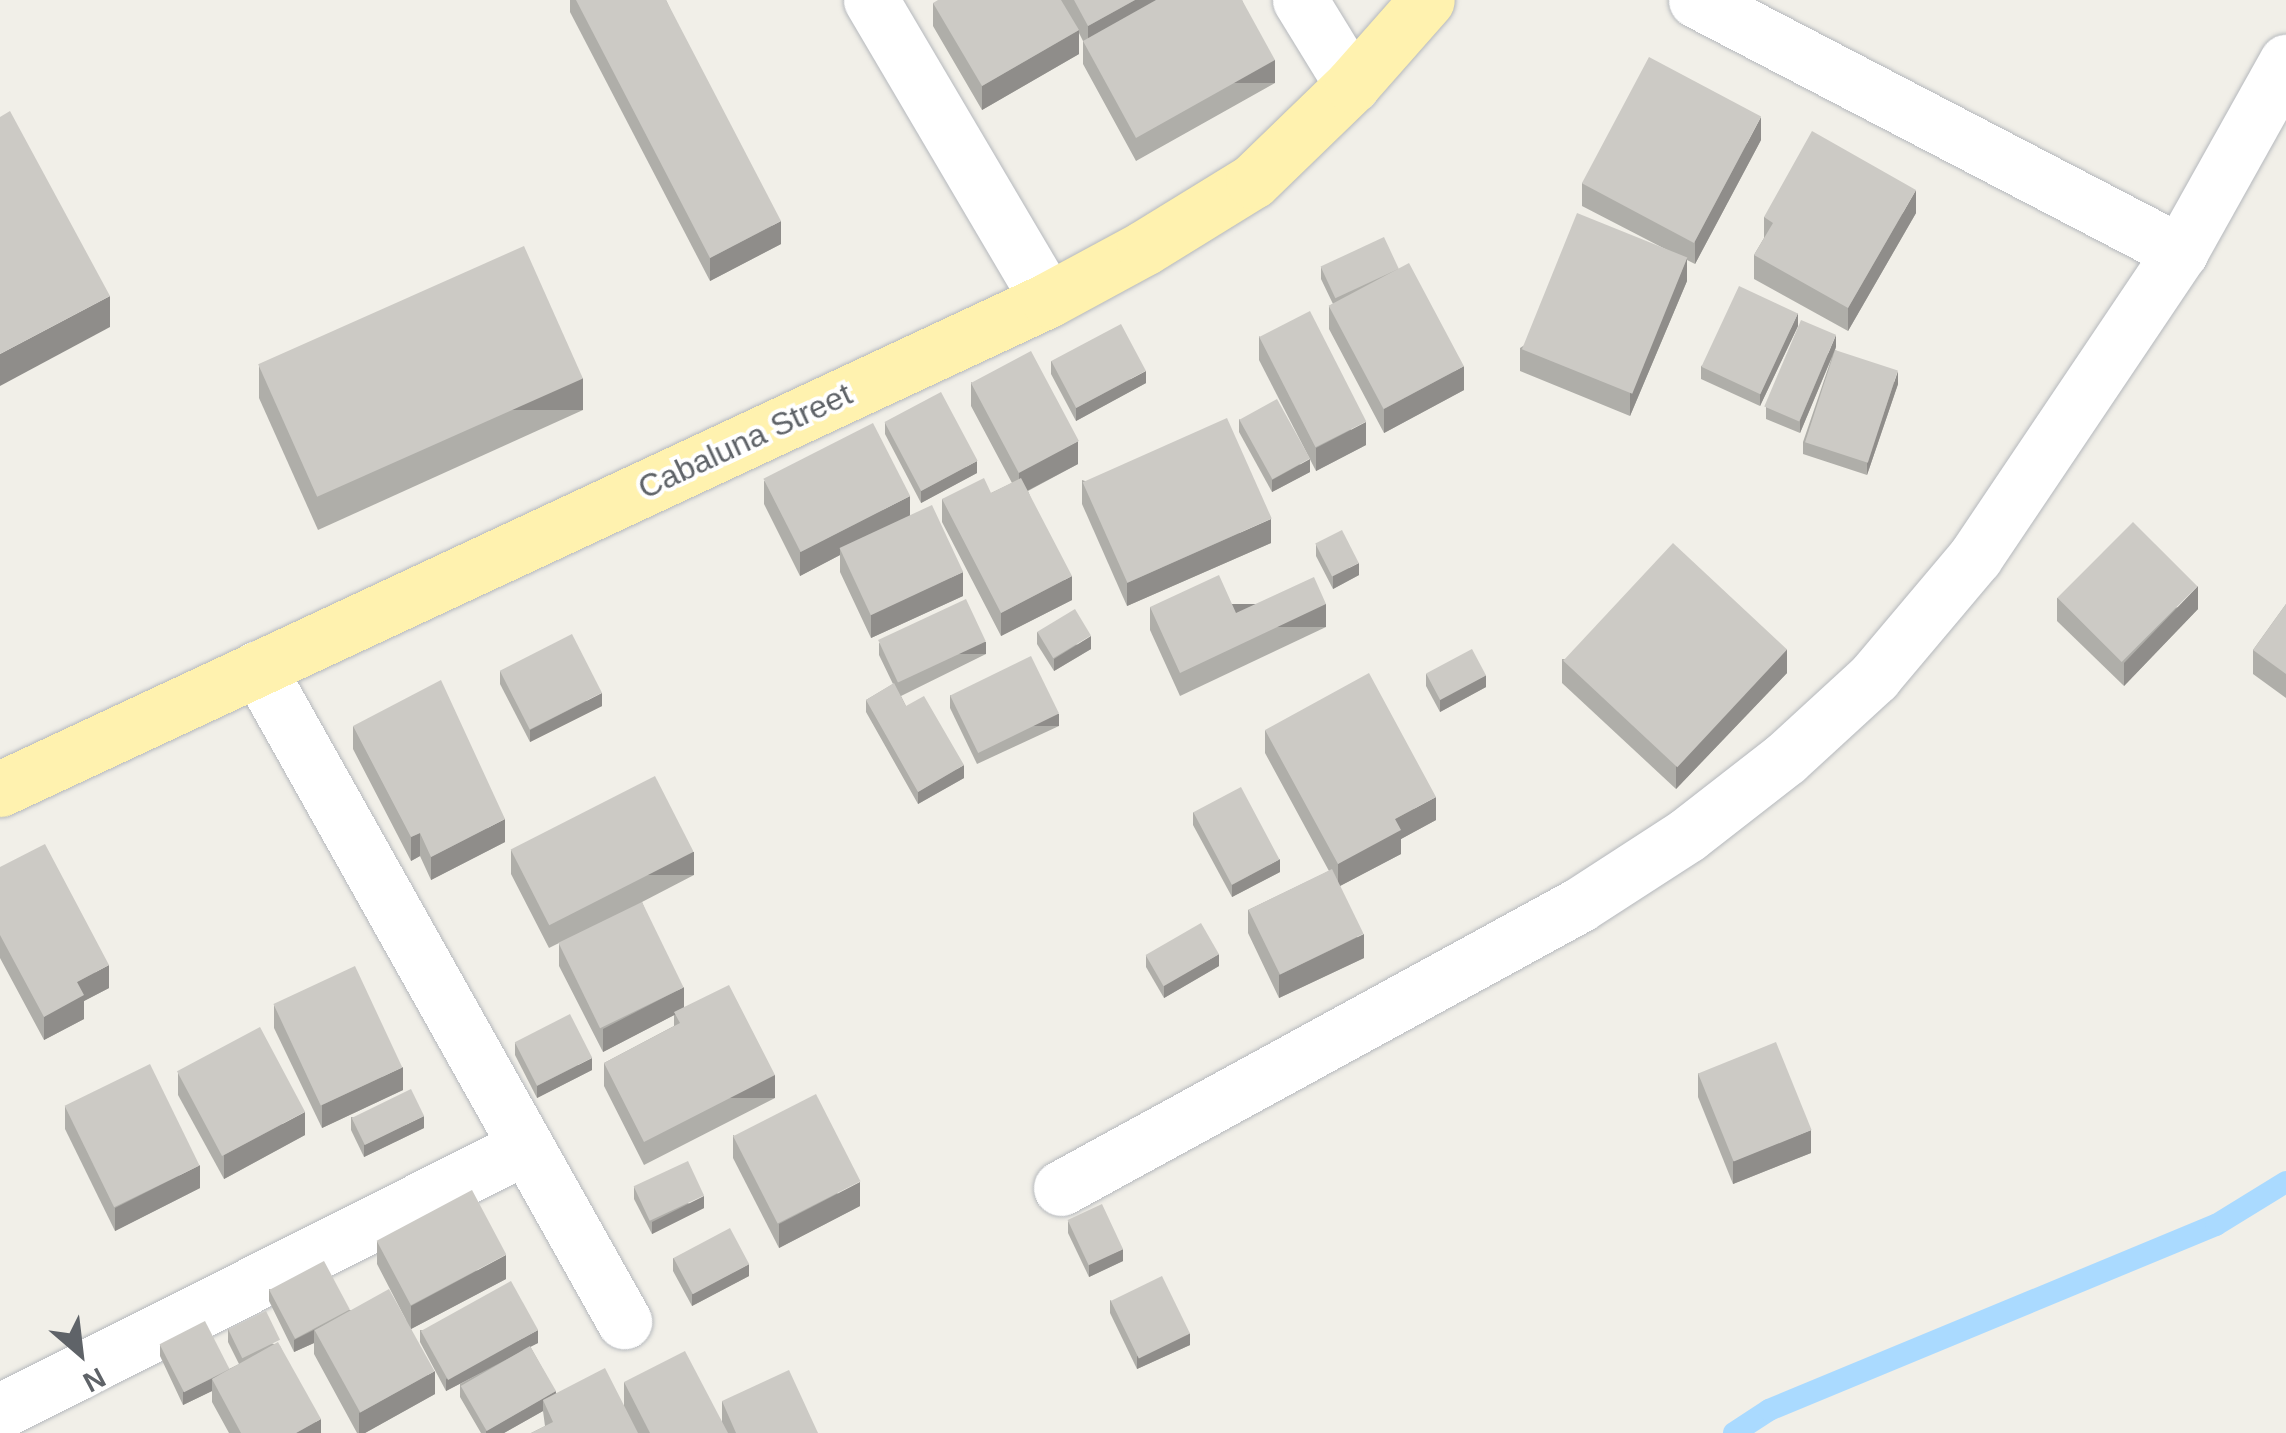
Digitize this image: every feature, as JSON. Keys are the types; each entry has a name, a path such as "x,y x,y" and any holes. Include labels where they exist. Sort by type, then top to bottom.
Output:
{"main road":[{"name":"Cabaluna Street","path":"0,789 1048,300 1253,181 1352,85 1428,0"}],"street":[{"path":"871,0 1048,300"},
{"path":"1300,0 1352,85"},
{"path":"1696,0 2180,252"},
{"path":"1061,1188 1579,906 1687,835 1786,758 1874,677 1975,557 2180,252 2286,62"},
{"path":"258,668 523,1148 624,1321"},
{"path":"0,1410 523,1148"}],"building":[{"path":"576,0 666,0 781,221 710,258"},
{"path":"1061,0 1079,30 982,86 933,3"},
{"path":"1074,0 1135,0 1088,26"},
{"path":"1156,0 1242,0 1275,60 1136,138 1083,41"},
{"path":"1649,57 1761,117 1694,243 1582,183"},
{"path":"10,111 110,296 0,354 0,117"},
{"path":"1812,131 1916,190 1848,308 1754,255 1773,223 1764,217"},
{"path":"1577,213 1687,258 1632,394 1522,349"},
{"path":"1384,237 1399,269 1335,298 1321,267"},
{"path":"524,246 583,378 317,497 258,364"},
{"path":"1409,263 1464,366 1384,409 1329,306"},
{"path":"1739,286 1798,313 1760,394 1701,367"},
{"path":"1310,311 1366,421 1316,447 1259,337"},
{"path":"1801,320 1836,335 1799,421 1764,407"},
{"path":"1121,324 1146,371 1076,408 1051,361"},
{"path":"1835,350 1898,370 1868,463 1805,442"},
{"path":"1031,351 1079,441 1019,473 971,383"},
{"path":"941,392 978,461 921,491 884,422"},
{"path":"1277,399 1310,458 1272,479 1239,420"},
{"path":"1227,418 1272,518 1127,583 1083,482"},
{"path":"873,423 910,496 801,552 763,479"},
{"path":"984,478 991,493 1021,478 1072,576 1001,613 942,499"},
{"path":"932,505 963,572 871,615 840,548"},
{"path":"2133,522 2197,586 2122,662 2057,598"},
{"path":"1342,530 1359,563 1332,577 1315,544"},
{"path":"1673,543 1787,649 1677,767 1563,661"},
{"path":"1219,575 1236,613 1314,577 1326,604 1180,673 1150,607"},
{"path":"966,599 986,642 898,683 878,640"},
{"path":"2286,604 2286,674 2253,650"},
{"path":"1075,609 1091,636 1053,658 1037,632"},
{"path":"572,634 602,693 530,730 500,671"},
{"path":"1472,649 1486,675 1440,700 1426,673"},
{"path":"1031,656 1059,714 978,753 950,695"},
{"path":"1369,673 1436,797 1395,819 1401,830 1338,864 1265,730"},
{"path":"441,680 505,819 431,857 420,833 411,837 353,726"},
{"path":"894,683 906,706 924,696 964,765 918,792 866,700"},
{"path":"655,776 694,852 549,925 511,850"},
{"path":"1241,787 1279,859 1232,885 1193,812"},
{"path":"45,844 109,965 77,982 84,995 44,1017 0,935 0,867"},
{"path":"1332,869 1364,934 1280,974 1248,910"},
{"path":"642,902 684,987 600,1028 558,943"},
{"path":"1201,923 1219,954 1164,986 1146,955"},
{"path":"355,966 402,1068 321,1106 273,1004"},
{"path":"729,985 775,1075 644,1142 604,1063 680,1023 674,1012"},
{"path":"570,1014 592,1058 537,1086 515,1042"},
{"path":"260,1027 305,1112 222,1156 177,1071"},
{"path":"1776,1042 1812,1130 1734,1162 1698,1073"},
{"path":"150,1064 200,1166 114,1207 65,1106"},
{"path":"411,1089 424,1116 365,1145 352,1118"},
{"path":"816,1094 860,1181 778,1224 733,1136"},
{"path":"688,1161 704,1195 650,1221 634,1186"},
{"path":"472,1190 506,1254 411,1305 377,1241"},
{"path":"1102,1204 1123,1249 1089,1265 1068,1220"},
{"path":"730,1228 749,1264 693,1294 673,1258"},
{"path":"324,1261 350,1310 295,1339 269,1290"},
{"path":"1162,1276 1190,1334 1139,1359 1111,1301"},
{"path":"511,1281 538,1330 448,1380 421,1331"},
{"path":"389,1289 435,1371 360,1412 315,1330"},
{"path":"266,1311 280,1340 242,1358 228,1329"},
{"path":"205,1321 230,1369 184,1392 160,1344"},
{"path":"278,1342 321,1419 296,1433 241,1433 212,1379"},
{"path":"530,1346 556,1391 487,1431 461,1386"},
{"path":"685,1351 728,1433 650,1433 624,1382"},
{"path":"605,1368 638,1433 531,1433 553,1422 543,1400"},
{"path":"789,1370 818,1433 736,1433 722,1401"}],"waterway":[{"path":"1734,1433 1769,1410 2216,1225 2286,1182"}]}
